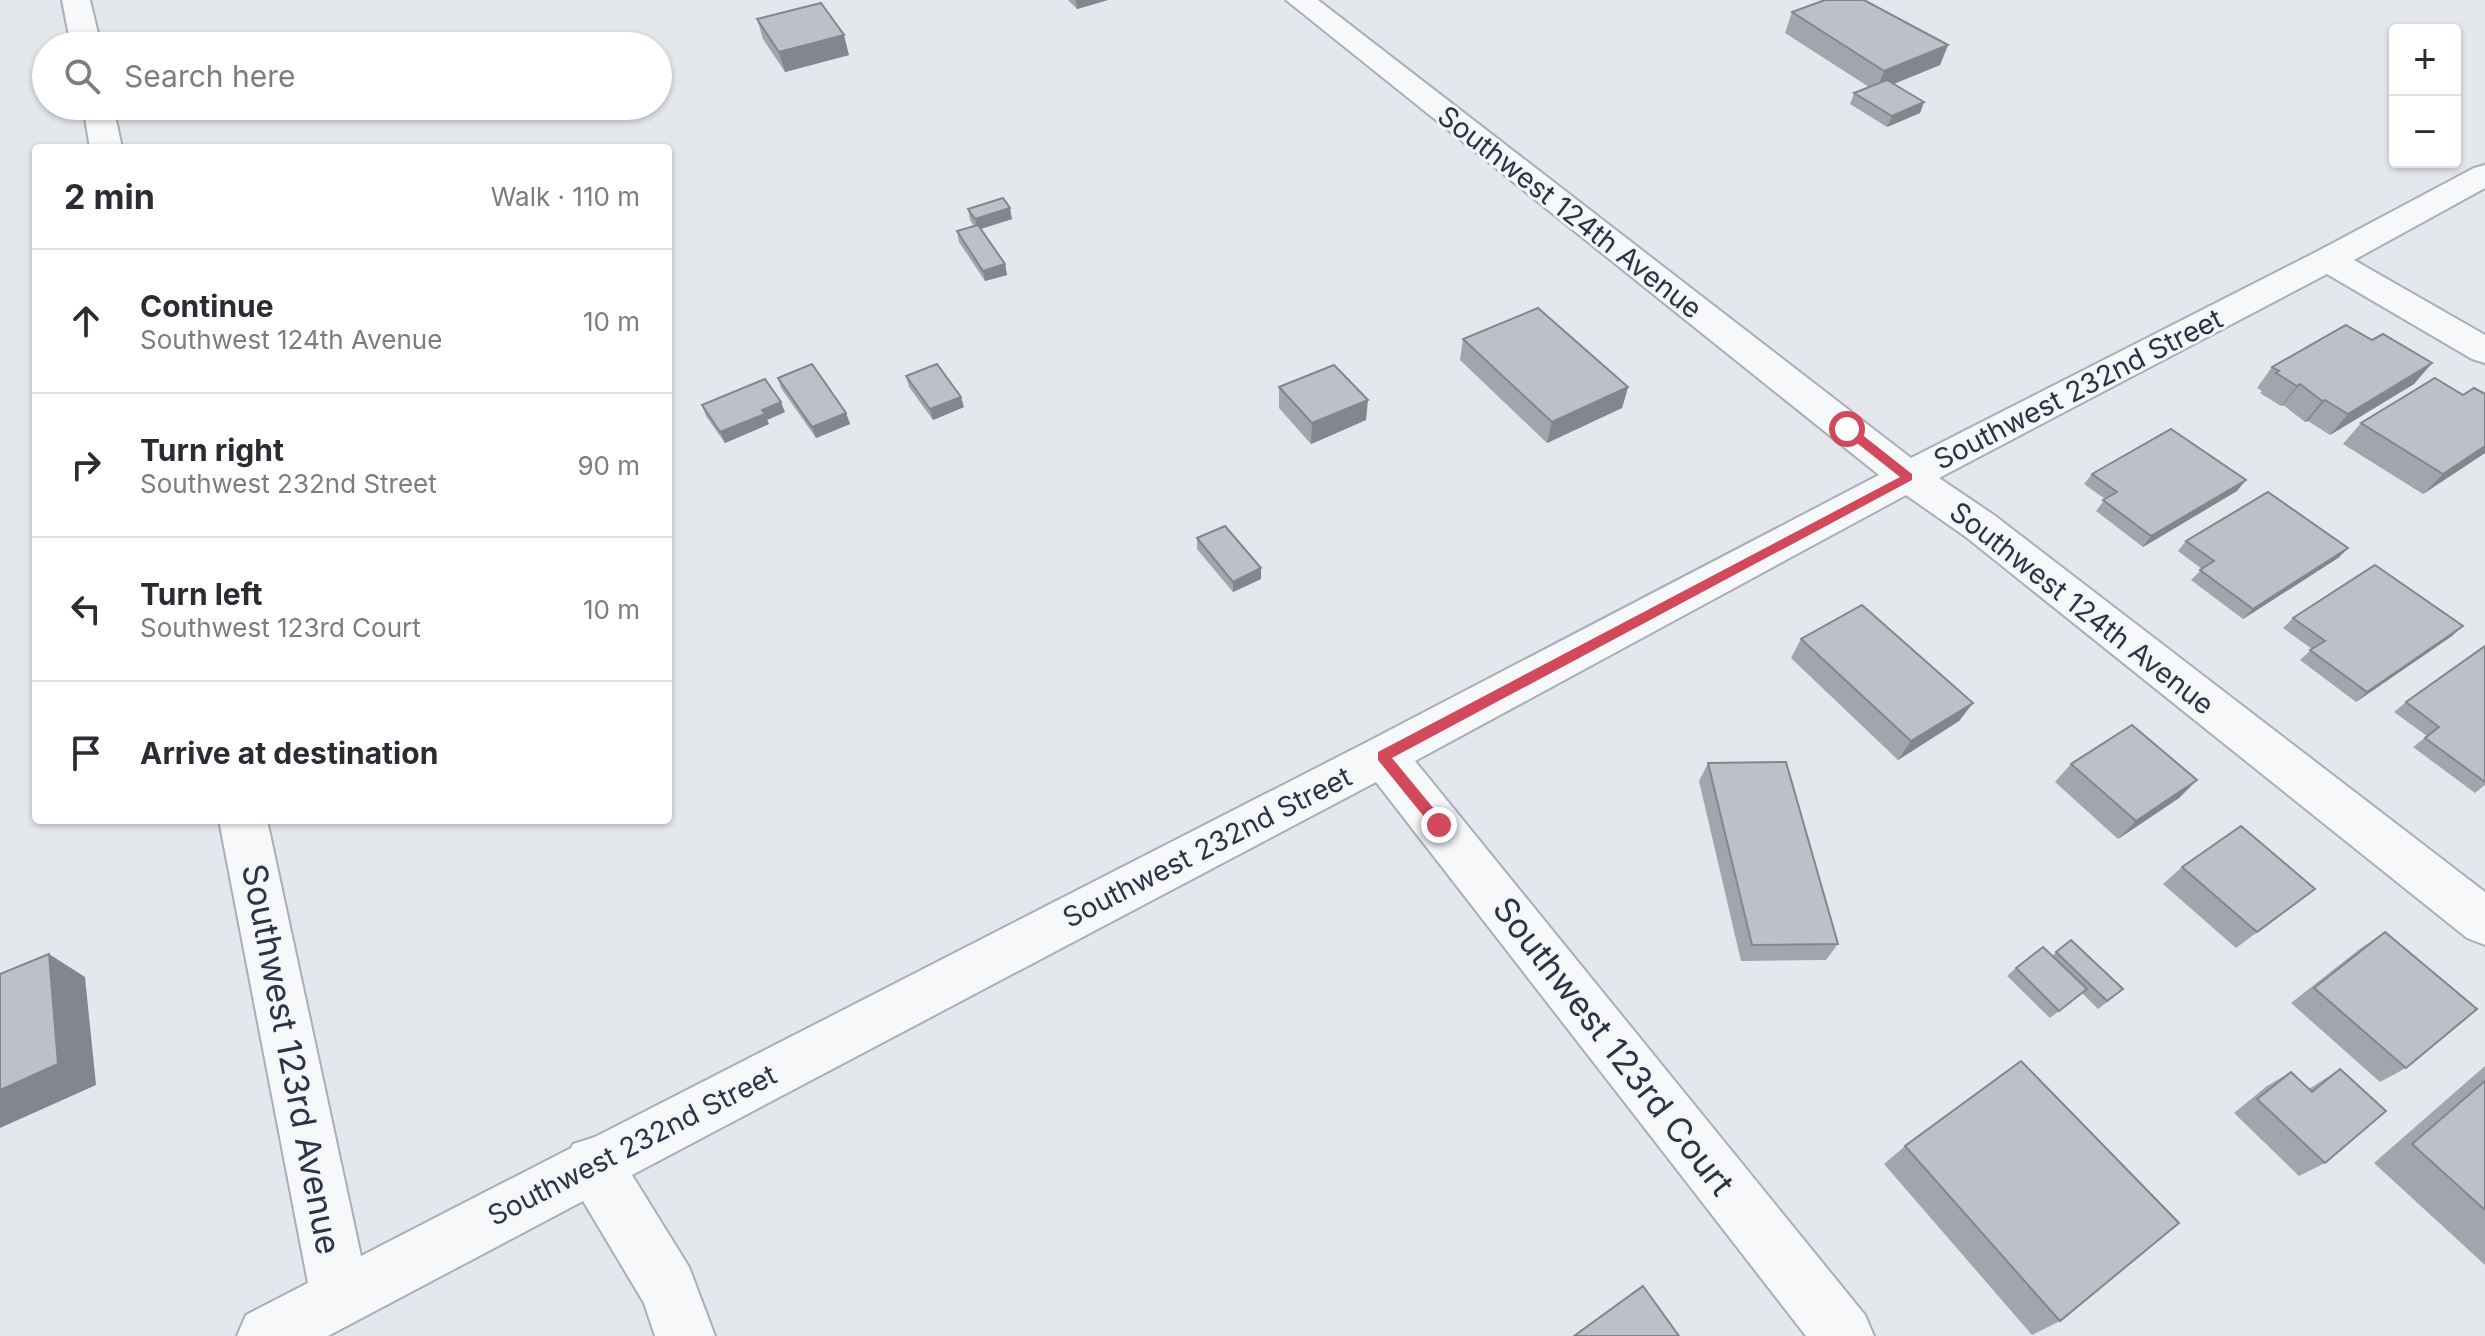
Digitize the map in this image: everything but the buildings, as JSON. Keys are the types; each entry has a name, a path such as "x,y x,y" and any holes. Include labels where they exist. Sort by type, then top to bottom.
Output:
{"street":[{"path":"76,0 83,32"},
{"name":"Southwest 124th Avenue","path":"1300,0 1908,477 1980,526 2485,922"},
{"path":"101,120 105,144"},
{"name":"Southwest 232nd Street","path":"267,1336 1383,756 2485,175"},
{"path":"2328,260 2485,351"},
{"name":"Southwest 123rd Court","path":"1383,756 1844,1336"},
{"name":"Southwest 123rd Avenue","path":"244,824 340,1297"},
{"path":"593,1164 668,1288 685,1336"}],"route":[{"path":"1439,825 1383,756 1908,477 1847,429"}]}
